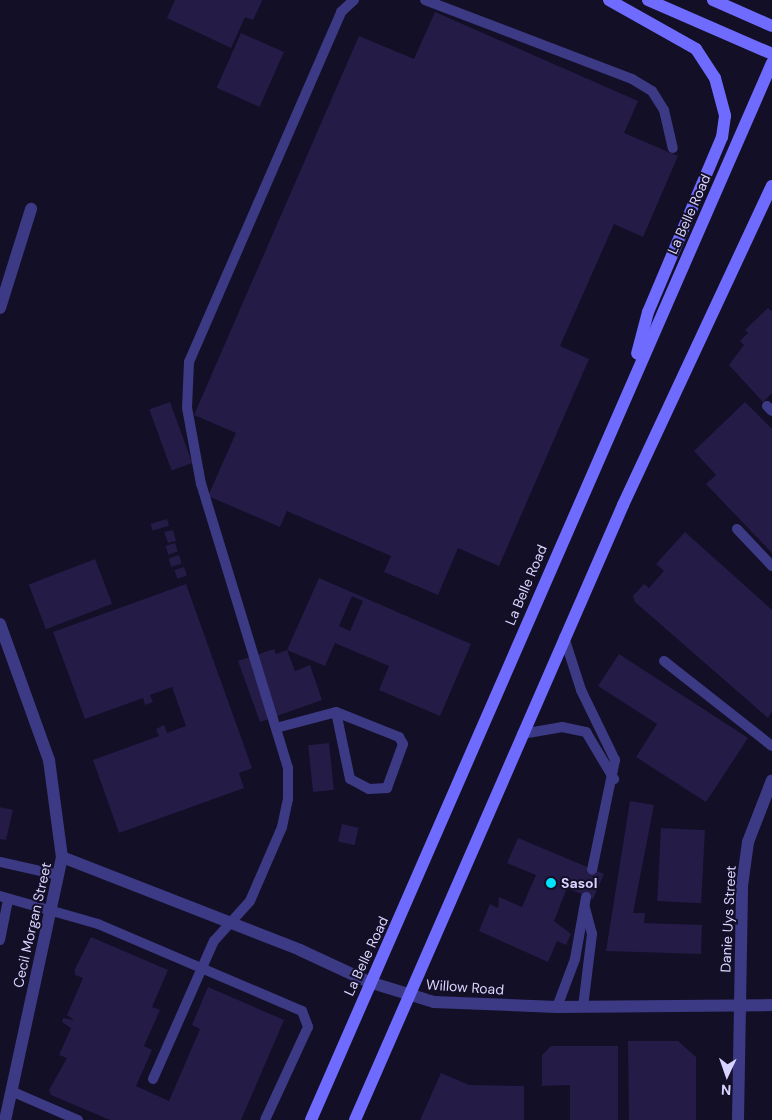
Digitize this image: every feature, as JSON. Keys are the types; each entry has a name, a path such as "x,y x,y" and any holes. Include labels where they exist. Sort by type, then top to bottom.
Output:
{"main road":[{"path":"609,0 696,49 715,78 725,116 722,137 648,312 627,392"},
{"path":"648,0 772,54"},
{"path":"713,0 772,26"},
{"name":"La Belle Road","path":"311,1120 369,982 403,914 627,392 772,63"},
{"path":"355,1120 406,996 564,638 772,186"}],"street":[{"path":"0,308 31,209"},
{"name":"Cecil Morgan Street","path":"0,624 4,646 48,760 62,858 5,1120"},
{"name":"Danie Uys Street","path":"738,1120 740,1003 747,851 772,780"},
{"name":"Willow Road","path":"62,858 230,923 369,982 406,996 434,1002 557,1007 772,1004"}],"lane":[{"path":"153,1079 202,967 230,923 250,901 282,827 288,768 201,484 187,408 189,362 341,12 354,0"},
{"path":"425,0 639,83 659,99 673,148"},
{"path":"737,529 772,566"},
{"path":"564,638 581,690 610,741 614,780 592,870"},
{"path":"664,661 772,746"},
{"path":"276,728 336,712 402,741 387,788 369,789 350,779 336,712"},
{"path":"522,734 562,727 586,732 614,780"},
{"path":"0,862 58,875"},
{"path":"0,940 4,898 51,908 290,1003 307,1019 265,1120"},
{"path":"557,1007 575,959 585,902 592,934 583,1007"},
{"path":"11,1090 74,1119"}],"building":[{"path":"175,0 262,1 253,20 245,17 231,48 167,18"},
{"path":"435,12 638,101 624,133 678,156 643,237 614,224 560,346 589,359 499,566 458,548 438,595 384,572 391,556 287,511 280,527 208,496 236,433 194,415 359,36 414,59"},
{"path":"241,33 284,52 260,107 217,88"},
{"path":"768,308 772,311 772,393 763,402 729,365 744,345 740,341 748,333 745,330"},
{"path":"170,402 192,463 172,471 149,410"},
{"path":"745,402 772,429 772,553 706,484 716,475 694,451"},
{"path":"167,519 169,526 153,530 151,524"},
{"path":"173,530 176,541 168,543 164,532"},
{"path":"685,532 772,610 772,711 768,718 635,602 633,596 644,584 649,588 664,571 656,564"},
{"path":"175,543 178,552 168,555 165,546"},
{"path":"179,555 182,564 171,567 169,558"},
{"path":"95,559 112,604 46,629 29,584"},
{"path":"184,567 187,576 177,579 174,570"},
{"path":"319,578 471,644 440,716 379,690 389,666 335,643 325,666 287,650","holes":["352,596 363,601 350,631 339,626"]},
{"path":"186,584 252,768 239,773 244,788 119,833 93,760 159,736 156,729 164,725 167,733 186,726 172,687 150,695 153,702 145,705 143,698 85,719 53,632"},
{"path":"274,649 276,654 287,650 295,671 310,665 322,700 260,722 238,661"},
{"path":"619,654 748,738 706,802 636,757 657,724 598,686"},
{"path":"329,743 334,790 313,792 308,745"},
{"path":"630,801 654,805 633,913 645,913 644,923 702,925 701,954 606,951"},
{"path":"0,807 13,810 6,840 0,839"},
{"path":"342,824 359,828 355,845 338,842"},
{"path":"661,828 705,830 701,903 657,901"},
{"path":"518,838 604,874 593,899 567,888 554,921 571,934 566,945 557,941 548,962 479,931 490,904 498,908 499,897 522,907 536,875 507,863"},
{"path":"91,937 168,970 152,1007 160,1010 144,1046 152,1050 136,1086 169,1101 200,1029 192,1025 208,987 284,1020 241,1120 110,1120 51,1095 49,1090 67,1058 59,1055 71,1028 62,1022 63,1018 74,1020 67,1015 83,978 75,975 75,969"},
{"path":"628,1041 678,1041 696,1057 696,1120 629,1120"},
{"path":"551,1046 618,1046 618,1120 570,1120 570,1085 542,1086 542,1055"},
{"path":"441,1073 469,1085 524,1086 524,1120 420,1120"}],"place":[{"name":"Sasol","path":"551,883"}]}
